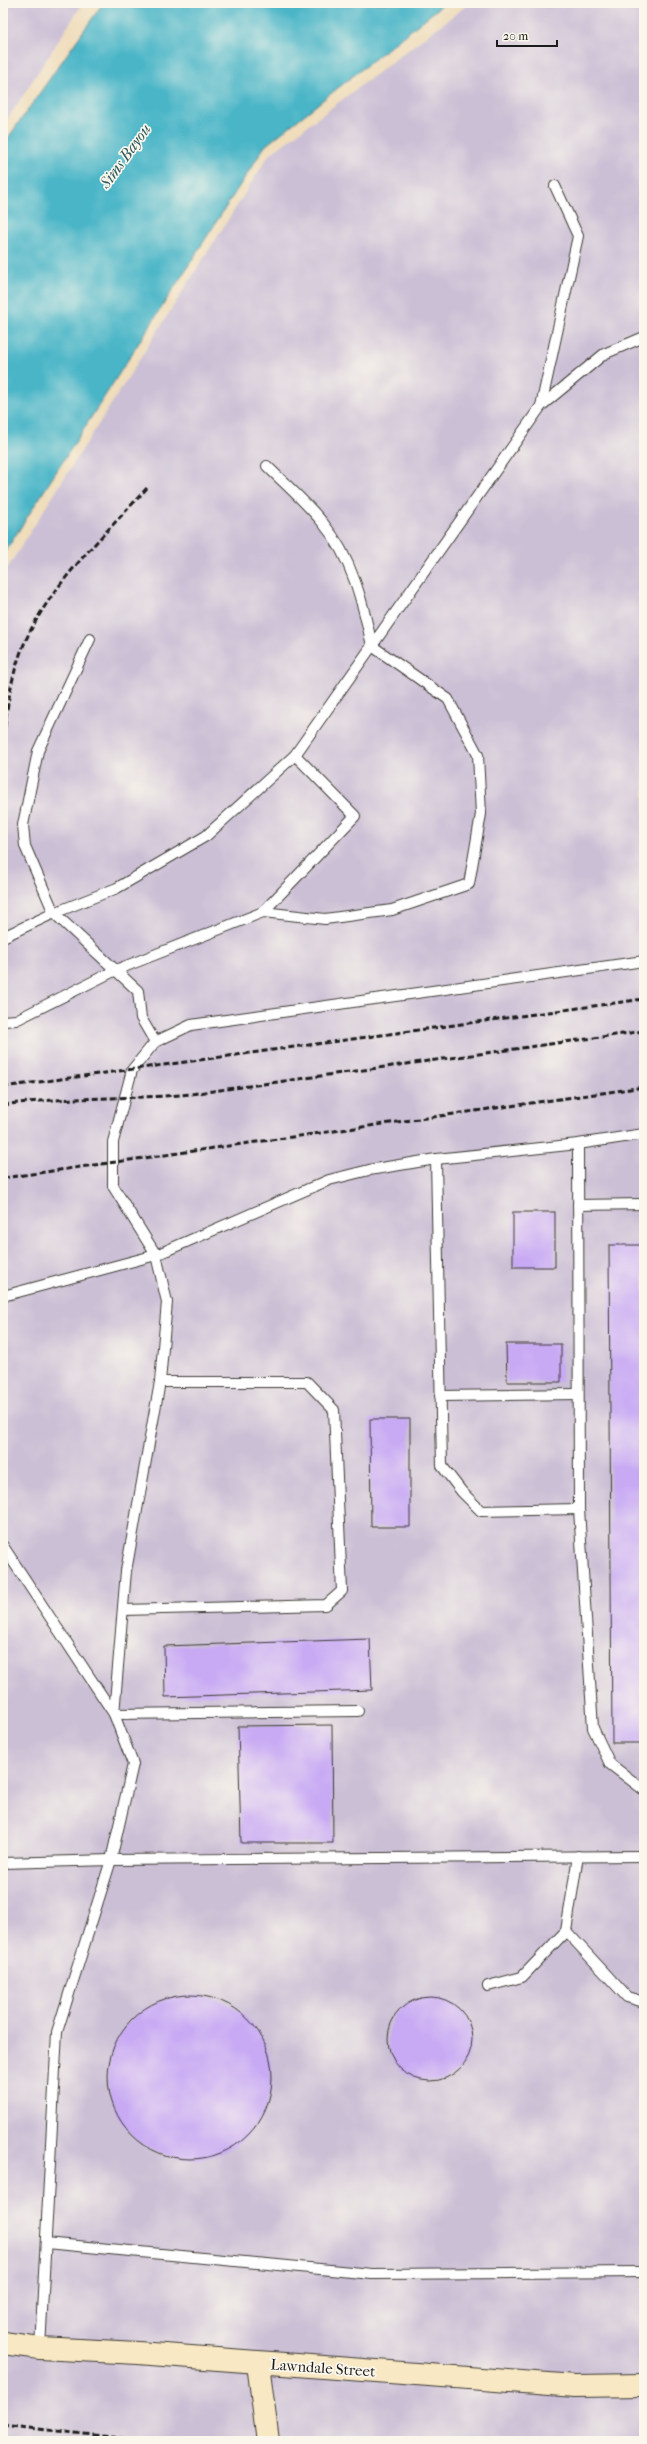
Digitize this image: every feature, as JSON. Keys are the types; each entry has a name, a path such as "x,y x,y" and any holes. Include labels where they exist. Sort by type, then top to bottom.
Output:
{"main road":[{"name":"Lawndale Street","path":"3,2343 40,2348 138,2353 258,2364 576,2386 644,2385"},
{"path":"258,2364 268,2441"}],"lane":[{"path":"541,406 578,236 556,186"},
{"path":"3,937 117,888 206,836 295,755 541,406 604,354 644,337"},
{"path":"263,912 325,919 392,910 469,884 482,814 478,755 448,699 372,646 364,608 350,566 324,523 267,466"},
{"path":"90,639 38,751 23,825 27,855 54,914 138,991 142,1018 155,1042"},
{"path":"3,1021 16,1020 116,970 263,912 355,816 295,755"},
{"path":"114,1714 126,1571 160,1382 167,1302 156,1255 113,1186 113,1142 132,1070 155,1042 191,1025 644,961"},
{"path":"3,1296 156,1255 330,1180 369,1170 436,1159 578,1144 644,1134"},
{"path":"578,1144 579,1509 593,1728 610,1764 644,1790"},
{"path":"436,1159 442,1466 462,1492 482,1511 579,1509"},
{"path":"578,1205 644,1204"},
{"path":"123,1610 326,1605 342,1591 334,1410 307,1382 160,1382"},
{"path":"440,1396 578,1394"},
{"path":"3,1546 114,1714 133,1764 111,1860 57,2032 40,2348"},
{"path":"114,1714 358,1711"},
{"path":"488,1986 522,1977 566,1931 578,1856"},
{"path":"3,1863 111,1860 644,1856"},
{"path":"566,1931 627,1997 644,2002"},
{"path":"46,2243 372,2274 644,2272"}],"shaded area":[{"path":"3,3 83,3 3,126"},
{"path":"470,3 644,3 644,2441 3,2441 3,575 269,155"}],"water":[{"name":"Sims Bayou","path":"103,3 445,3 265,146 3,555 3,145"}],"building":[{"path":"513,1212 555,1212 555,1267 513,1267"},
{"path":"609,1245 644,1245 644,1743 612,1743"},
{"path":"506,1344 561,1344 561,1382 507,1382"},
{"path":"370,1419 410,1419 410,1527 371,1527"},
{"path":"370,1639 372,1690 165,1697 164,1646"},
{"path":"332,1725 333,1843 241,1843 238,1726"},
{"path":"198,1995 214,1998 229,2004 242,2013 254,2025 263,2038 269,2053 272,2077 271,2093 263,2116 254,2129 242,2141 229,2150 214,2156 198,2159 182,2159 166,2156 144,2146 121,2123 114,2109 109,2093 108,2069 111,2053 121,2031 144,2008 158,2001 174,1996"},
{"path":"430,1997 446,2000 453,2004 465,2016 469,2023 472,2039 469,2055 465,2062 453,2074 446,2078 430,2081 414,2078 407,2074 395,2062 391,2055 388,2039 391,2023 395,2016 407,2004 414,2000"}],"railway":[{"path":"3,745 7,709 14,673 22,649 33,626 46,605 77,564 147,488"},
{"path":"3,1087 644,999"},
{"path":"3,1105 50,1100 191,1094 644,1031"},
{"path":"3,1178 644,1087"},
{"path":"3,2425 147,2441"}]}
